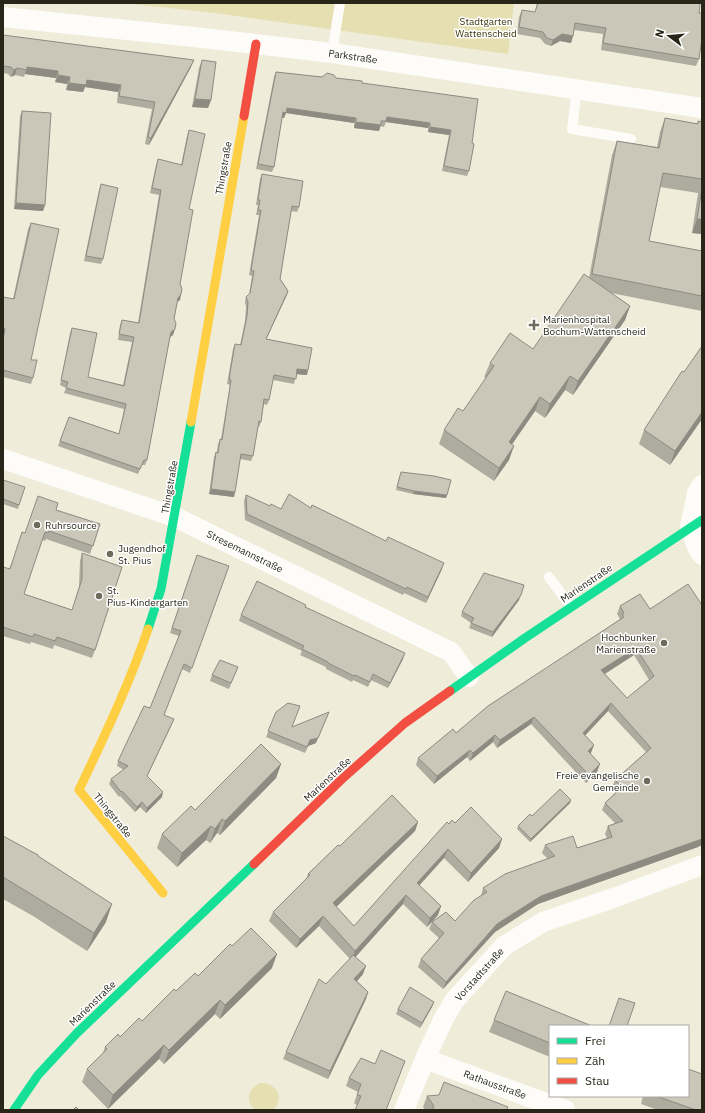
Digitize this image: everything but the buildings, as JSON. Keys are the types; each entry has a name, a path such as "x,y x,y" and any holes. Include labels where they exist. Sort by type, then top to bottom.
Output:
{"street":[{"name":"Parkstraße","path":"3,17 332,53 702,108"},
{"name":"Thingstraße","path":"163,893 79,790 118,708 137,662 161,589 175,517 256,44"},
{"name":"Stresemannstraße","path":"3,459 175,517 452,652 469,677"},
{"path":"702,485 696,492 697,547 702,555"},
{"name":"Marienstraße","path":"14,1110 38,1075 78,1033 342,779 406,724 469,677 696,523"},
{"name":"Vorstadtstraße","path":"404,1110 425,1059 443,1020 454,1001 504,946 543,922 702,865"},
{"name":"Rathausstraße","path":"425,1059 565,1110"}],"lane":[{"path":"332,53 340,3"},
{"path":"577,89 572,129 631,139"},
{"path":"549,577 571,607"}],"green space":[{"name":"Stadtgarten Wattenscheid","path":"123,3 514,3 508,54 215,13"},
{"path":"260,1083 271,1085 275,1088 279,1096 277,1106 273,1110 255,1110 250,1103 249,1095 253,1088"}],"traffic: fast":[{"path":"148,629 161,589 191,422"},
{"path":"450,691 525,638 702,520"},
{"path":"14,1110 38,1075 77,1033 254,864"}],"traffic: slow":[{"path":"191,422 244,116"},
{"path":"148,629 141,650 107,731 79,790 163,893"}],"traffic: jam":[{"path":"244,116 256,44"},
{"path":"254,864 342,779 405,723 450,691"}],"place":[{"name":"Marienhospital Bochum-Wattenscheid","path":"534,325"},
{"name":"Ruhrsource","path":"37,525"},
{"name":"Jugendhof St. Pius","path":"110,554"},
{"name":"St. Pius-Kindergarten","path":"99,596"},
{"name":"Hochbunker Marienstraße","path":"664,643"},
{"name":"Freie evangelische Gemeinde","path":"647,781"}]}
